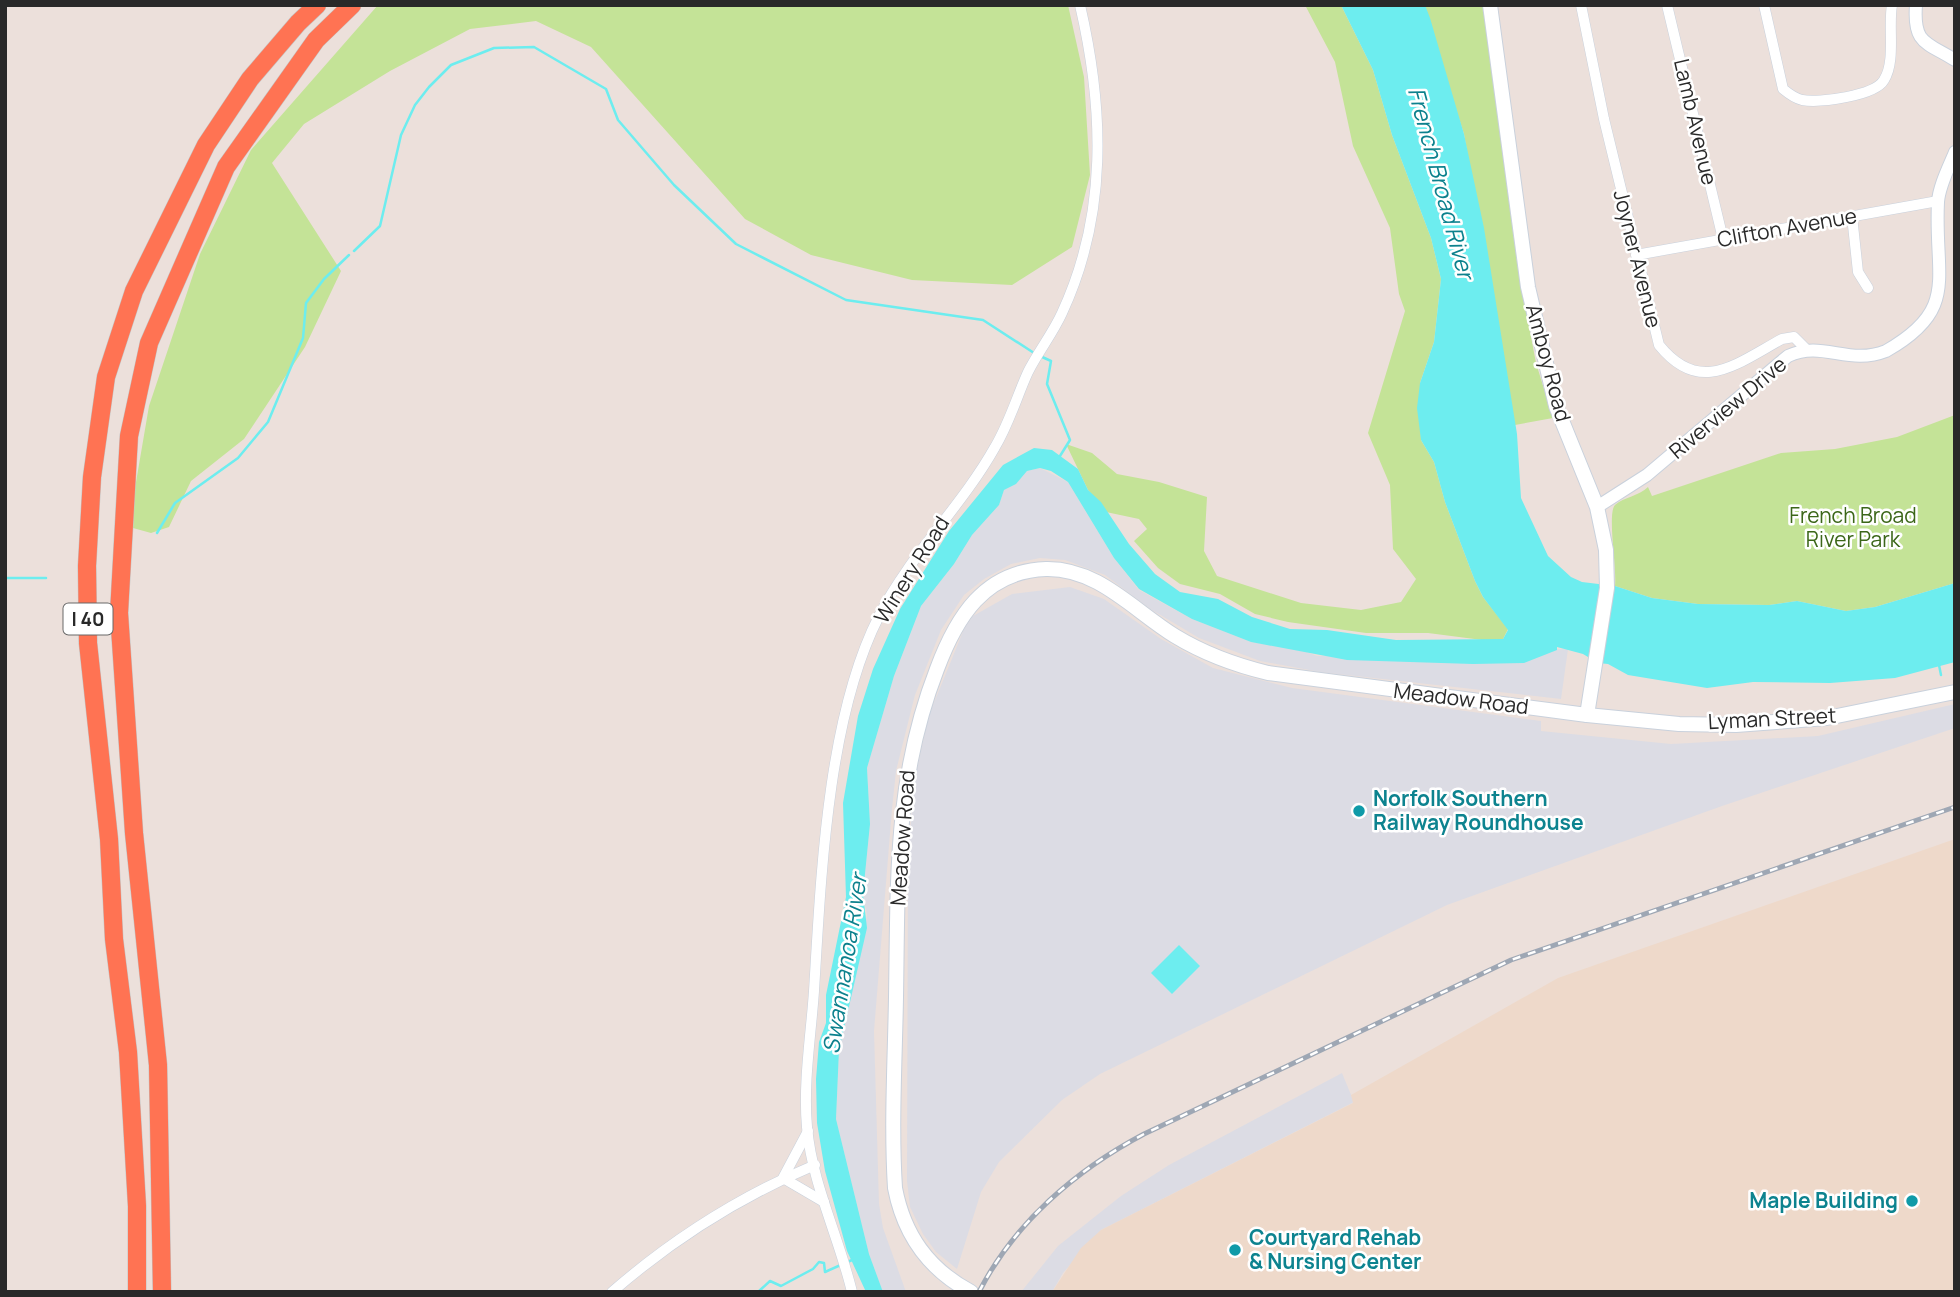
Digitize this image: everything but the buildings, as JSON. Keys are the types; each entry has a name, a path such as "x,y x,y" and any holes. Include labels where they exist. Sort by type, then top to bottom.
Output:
{"highway":[{"name":"I 40","path":"137,1292 137,1206 128,1052 114,939 107,826 88,643 87,566 92,477 106,377 134,291 206,145 250,79 317,5"},
{"name":"I 40","path":"162,1292 158,1065 134,833 119,613 129,436 149,343 226,167 316,40 352,5"}],"main road":[{"name":"Amboy Road","path":"1490,5 1528,288 1556,406 1597,507 1604,534 1607,588 1587,715"},
{"name":"Meadow Road","path":"971,1292 941,1272 909,1234 895,1188 900,832 908,760 922,708 949,637 975,598 997,582 1015,575 1047,569 1070,572 1103,584 1188,644 1255,670 1298,678 1587,715"},
{"path":"1554,711 1574,705 1591,686"},
{"name":"Lyman Street","path":"1587,715 1653,723 1736,725 1840,716 1955,692"}],"street":[{"name":"Winery Road","path":"852,1292 824,1202 808,1130 821,889 831,791 851,691 879,616 923,547 995,447 1030,368 1063,312 1084,254 1099,177 1100,127 1080,5"},
{"name":"Joyner Avenue","path":"1581,5 1604,119 1659,345 1673,363 1688,371 1720,373 1782,339 1794,337 1805,348"},
{"name":"Lamb Avenue","path":"1667,5 1723,239"},
{"path":"1764,5 1783,89 1800,100 1816,101 1867,91 1877,88 1884,81 1889,61 1892,5"},
{"path":"1917,6 1915,27 1923,43 1955,60"},
{"name":"Riverview Drive","path":"1597,507 1647,475 1788,356 1805,348 1860,358 1886,351 1931,325 1945,309 1951,288 1938,201 1955,152"},
{"name":"Clifton Avenue","path":"1636,255 1938,201"},
{"path":"1852,216 1858,272 1868,288"},
{"path":"783,1178 808,1130"},
{"path":"612,1292 645,1263 740,1200 815,1165"},
{"path":"783,1178 824,1202"}],"shaded area":[{"path":"1040,468 1068,482 1114,558 1139,590 1192,619 1251,642 1301,650 1317,656 1568,649 1561,699 1320,672 1260,661 1199,638 1152,610 1105,575 1065,560 1040,558 1011,564 984,579 964,595 941,630 915,695 896,771 874,1031 879,1204 883,1228 906,1292 883,1292 869,1254 836,1119 839,1050 867,915 863,894 870,824 867,768 894,676 921,606 954,564 972,535 999,505 1004,490 1016,484 1027,471"},
{"path":"1070,587 1104,599 1161,639 1213,668 1292,688 1541,721 1541,731 1671,744 1818,736 1955,704 1955,728 1722,806 1447,905 1100,1074 1062,1100 999,1162 981,1192 957,1269 936,1252 923,1234 910,1207 907,1181 908,857 914,783 929,715 964,629 973,616 1012,594"},
{"path":"1955,839 1955,1292 1052,1292 1081,1248 1101,1230 1353,1103 1351,1095 1558,978"},
{"path":"1342,1073 1354,1102 1101,1230 1063,1273 1052,1292 1021,1292 1058,1246 1121,1196 1169,1165"}],"green space":[{"path":"378,5 1068,5 1084,77 1090,175 1072,247 1012,285 912,280 811,255 745,219 591,47 536,21 470,29 390,71 304,124 272,163 341,271 305,347 244,439 191,481 169,527 151,533 133,528 135,488 149,406 200,254 251,150"},
{"path":"1305,5 1341,5 1373,70 1392,135 1431,238 1441,279 1434,342 1420,383 1421,440 1434,462 1445,502 1475,581 1483,597 1508,629 1503,639 1490,641 1428,633 1366,633 1288,622 1255,614 1220,594 1180,584 1158,568 1134,541 1147,529 1139,519 1106,512 1088,490 1066,444 1092,453 1117,474 1159,482 1207,497 1204,551 1217,576 1301,603 1361,610 1401,602 1416,579 1393,549 1390,485 1368,433 1405,311 1399,294 1390,228 1353,146 1335,62"},
{"path":"1422,5 1483,5 1518,269 1536,363 1553,418 1515,425 1464,134"},
{"name":"French Broad River Park","path":"1955,415 1955,583 1875,607 1846,611 1797,601 1769,605 1698,604 1652,598 1615,586 1613,510 1619,502 1648,487 1652,496 1781,453 1835,449 1897,437"}],"water":[{"path":"1341,5 1425,5 1430,18 1464,134 1484,228 1517,434 1521,498 1548,556 1571,577 1582,582 1615,586 1652,598 1698,604 1769,605 1797,601 1846,611 1875,607 1955,583 1955,662 1895,678 1830,683 1753,682 1707,688 1628,675 1583,654 1557,647 1557,650 1524,663 1473,664 1347,660 1251,642 1192,619 1139,589 1114,558 1068,482 1051,471 1040,468 1027,471 1016,484 1004,490 999,505 972,535 954,564 921,606 894,676 867,768 870,824 863,894 867,928 839,1050 836,1119 869,1254 883,1292 866,1292 847,1251 825,1171 817,1123 819,1042 826,1023 826,995 846,897 843,803 858,716 873,669 900,609 949,531 1003,465 1034,448 1052,450 1078,469 1088,490 1101,502 1129,544 1155,574 1180,592 1218,599 1252,617 1290,629 1327,630 1396,640 1503,639 1508,630 1483,597 1475,581 1445,502 1434,462 1421,440 1417,408 1420,383 1434,342 1441,279 1431,238 1392,135 1373,70"},
{"path":"1179,945 1200,966 1172,994 1151,973"}],"waterway":[{"path":"354,251 380,226 401,135 415,105 429,87 451,65 494,48 534,47 606,89 618,120 674,185 736,244 846,300 983,320 1034,353"},
{"path":"157,533 175,503 238,458 268,422 303,338 306,303 324,279 349,255"},
{"path":"1040,356 1051,361 1047,384 1070,440 1060,456"},
{"path":"5,578 46,578"},
{"path":"1939,665 1941,675"},
{"path":"758,1292 770,1281 781,1286 813,1269 819,1262 824,1263 825,1272 852,1260"}],"railway":[{"path":"979,1292 1010,1243 1049,1201 1094,1164 1144,1134 1511,960 1955,807"}],"place":[{"name":"Norfolk Southern Railway Roundhouse","path":"1359,811"},
{"name":"Maple Building","path":"1912,1201"},
{"name":"Courtyard Rehab & Nursing Center","path":"1235,1250"}],"water label":[{"name":"French Broad River","path":"1441,183"},
{"name":"Swannanoa River","path":"845,964"}]}
